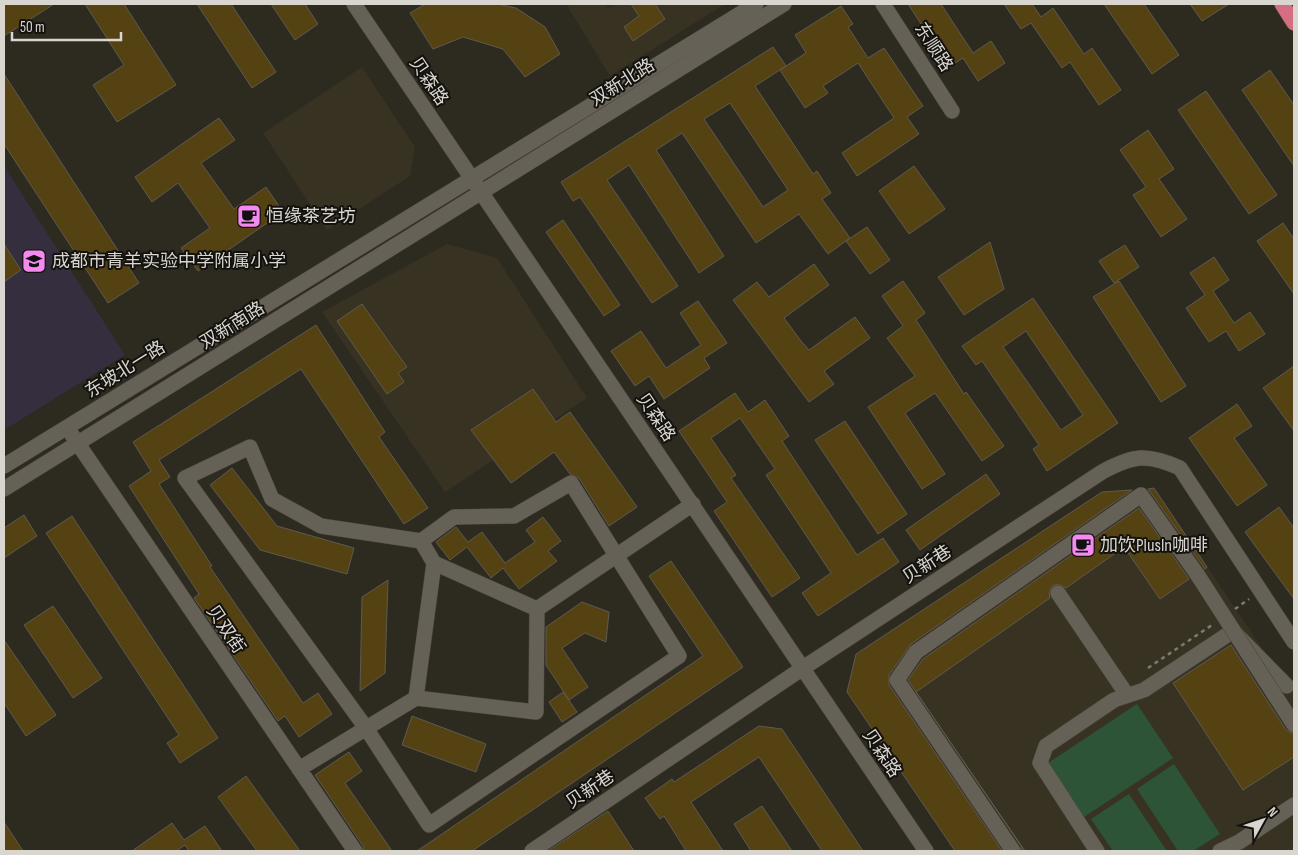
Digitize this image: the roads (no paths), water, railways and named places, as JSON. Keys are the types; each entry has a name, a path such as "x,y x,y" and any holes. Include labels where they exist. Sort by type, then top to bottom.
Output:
{"highway":[{"path":"1282,4 1294,23"}],"street":[{"name":"贝森路","path":"354,4 926,851"},
{"name":"双新北路","path":"471,178 756,4"},
{"name":"双新北路","path":"480,192 784,4"},
{"name":"东顺路","path":"883,4 952,111"},
{"name":"东坡北一路","path":"4,466 471,178"},
{"name":"双新南路","path":"4,489 480,192"},
{"name":"贝双街","path":"66,427 355,851"},
{"path":"250,448 272,499 321,526 422,541 454,517 514,516 571,483 616,556 679,656 429,825 366,728 185,478 250,448"},
{"name":"贝新巷","path":"532,851 803,668 1102,472 1122,461 1144,456 1162,460 1180,468 1294,642"},
{"path":"1013,851 897,680 916,652 1141,495 1197,574 1294,725"},
{"path":"537,609 693,504"},
{"path":"416,698 434,563 422,541"},
{"path":"434,563 537,609"},
{"path":"1058,593 1127,695"},
{"path":"299,769 416,698 536,712 537,609"},
{"path":"1097,851 1040,763 1046,746 1114,700 1144,690 1234,631"},
{"path":"1234,631 1288,686"},
{"path":"1227,850 1294,804"}],"place":[{"name":"恒缘茶艺坊","path":"249,216"},
{"name":"成都市青羊实验中学附属小学","path":"34,261"},
{"name":"加饮Plusln咖啡","path":"1083,545"}]}
